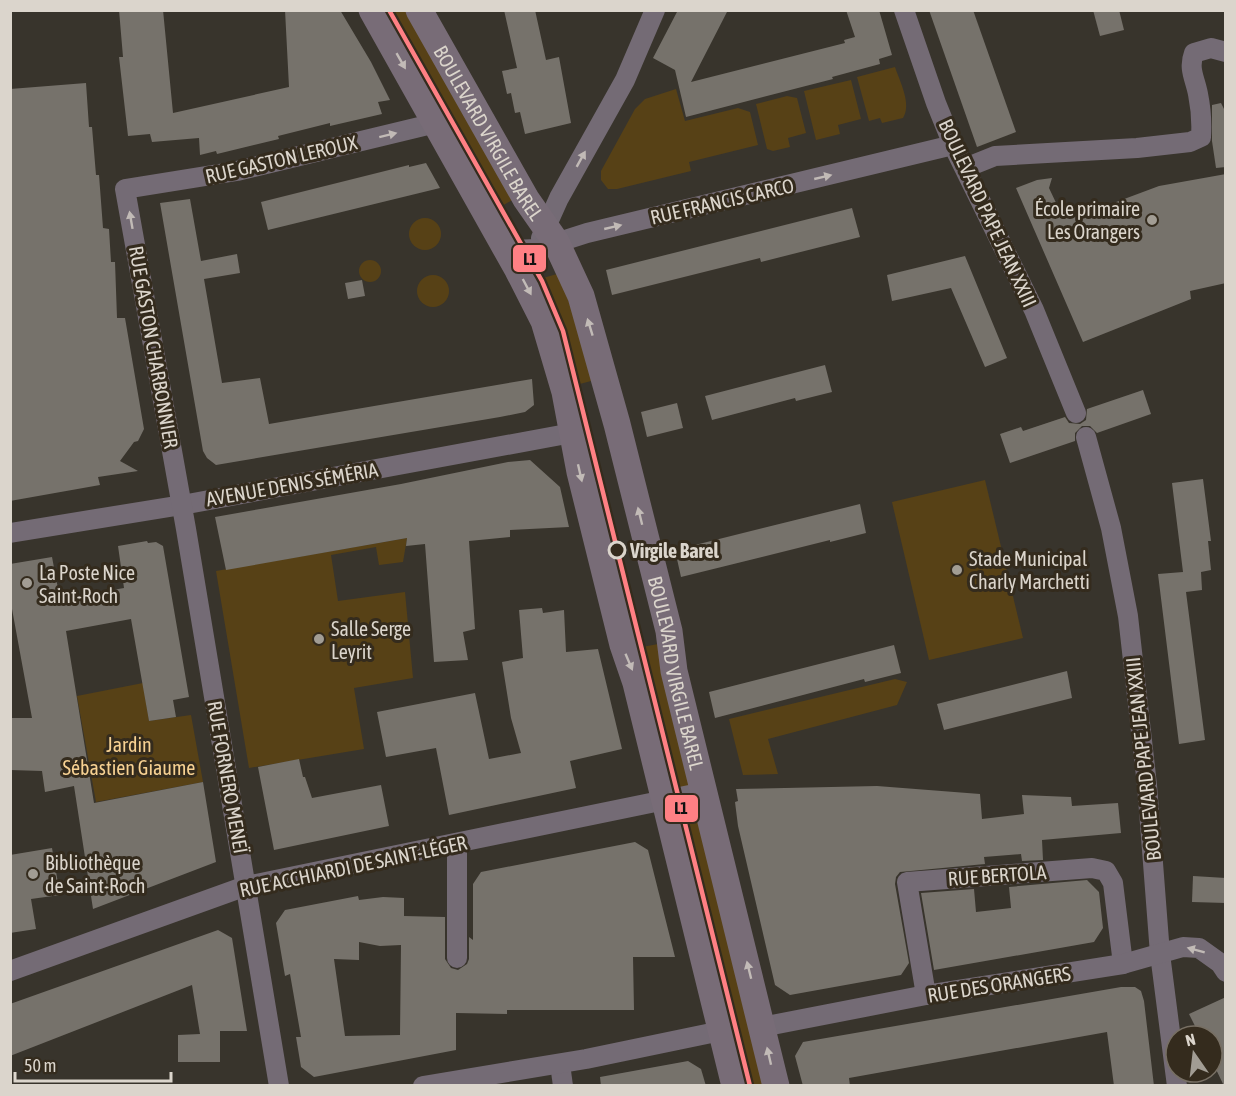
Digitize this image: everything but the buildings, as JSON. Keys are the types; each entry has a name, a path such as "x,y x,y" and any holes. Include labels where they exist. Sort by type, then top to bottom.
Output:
{"main road":[{"name":"BOULEVARD VIRGILE BAREL","path":"372,10 518,270 544,321 565,392 580,472 611,599 636,683 735,1086"},
{"name":"BOULEVARD VIRGILE BAREL","path":"419,10 581,296 617,424 669,632 674,671 776,1086"},
{"path":"572,433 617,424"}],"street":[{"path":"547,239 559,198 625,80 655,10"},
{"name":"BOULEVARD PAPE JEAN XXIII","path":"904,10 953,145 1034,310 1076,413"},
{"path":"965,168 995,156 1137,148 1190,142 1201,137 1203,122 1190,63 1194,53 1211,48 1226,52"},
{"name":"RUE GASTON LEROUX","path":"125,189 237,171 436,123"},
{"name":"RUE FRANCIS CARCO","path":"497,235 512,250 547,239 953,145"},
{"name":"RUE GASTON CHARBONNIER","path":"125,189 182,505"},
{"name":"AVENUE DENIS SÉMÉRIA","path":"10,533 182,505 572,433"},
{"name":"BOULEVARD PAPE JEAN XXIII","path":"1086,437 1111,528 1128,616 1147,785 1160,954 1177,1086"},
{"name":"RUE FORNERO MENEÏ","path":"182,505 279,1086"},
{"name":"RUE ACCHIARDI DE SAINT-LÉGER","path":"10,970 246,886 704,792"},
{"path":"457,843 457,958"},
{"name":"RUE BERTOLA","path":"926,995 907,882 1092,868 1106,871 1113,884 1123,964"},
{"name":"RUE DES ORANGERS","path":"762,1027 926,995 1123,964 1183,947 1199,948 1220,963 1226,972"},
{"path":"423,1086 560,1064 721,1031"},
{"path":"560,1064 563,1086"}],"green space":[{"path":"383,11 407,11 514,199 497,209"},
{"path":"895,67 906,100 903,118 882,123 880,118 869,121 857,77"},
{"path":"851,80 861,119 838,125 840,134 816,140 804,91"},
{"path":"676,89 685,121 738,108 750,112 758,145 689,162 691,171 617,189 608,189 601,180 601,171 635,109 645,99"},
{"path":"787,96 797,98 806,133 788,138 790,147 773,151 767,149 756,104"},
{"path":"425,218 436,223 441,234 436,245 425,250 414,245 409,234 414,223"},
{"path":"370,260 378,263 381,271 378,279 370,282 362,279 359,271 362,263"},
{"path":"557,274 566,293 595,380 572,386 536,280"},
{"path":"433,275 444,280 449,291 444,302 433,307 422,302 417,291 422,280"},
{"name":"Stade Municipal Charly Marchetti","path":"985,480 1023,638 929,660 892,502"},
{"name":"Salle Serge Leyrit","path":"407,538 403,562 379,565 376,547 331,555 338,601 405,592 413,678 354,688 364,749 249,768 216,571"},
{"path":"658,644 766,1085 744,1085 637,648"},
{"path":"895,679 907,682 897,705 768,739 778,774 743,775 729,719"},
{"name":"Jardin Sébastien Giaume","path":"143,683 149,721 191,715 203,782 96,802 77,696"}],"transit line":[{"name":"L1","path":"389,10 542,281 563,331 750,1086"}],"place":[{"name":"École primaire Les Orangers","path":"1152,220"},
{"name":"Virgile Barel","path":"617,550"},
{"name":"Stade Municipal Charly Marchetti","path":"957,570"},
{"name":"La Poste Nice Saint-Roch","path":"27,583"},
{"name":"Salle Serge Leyrit","path":"319,639"},
{"name":"Bibliothèque de Saint-Roch","path":"33,874"}]}
